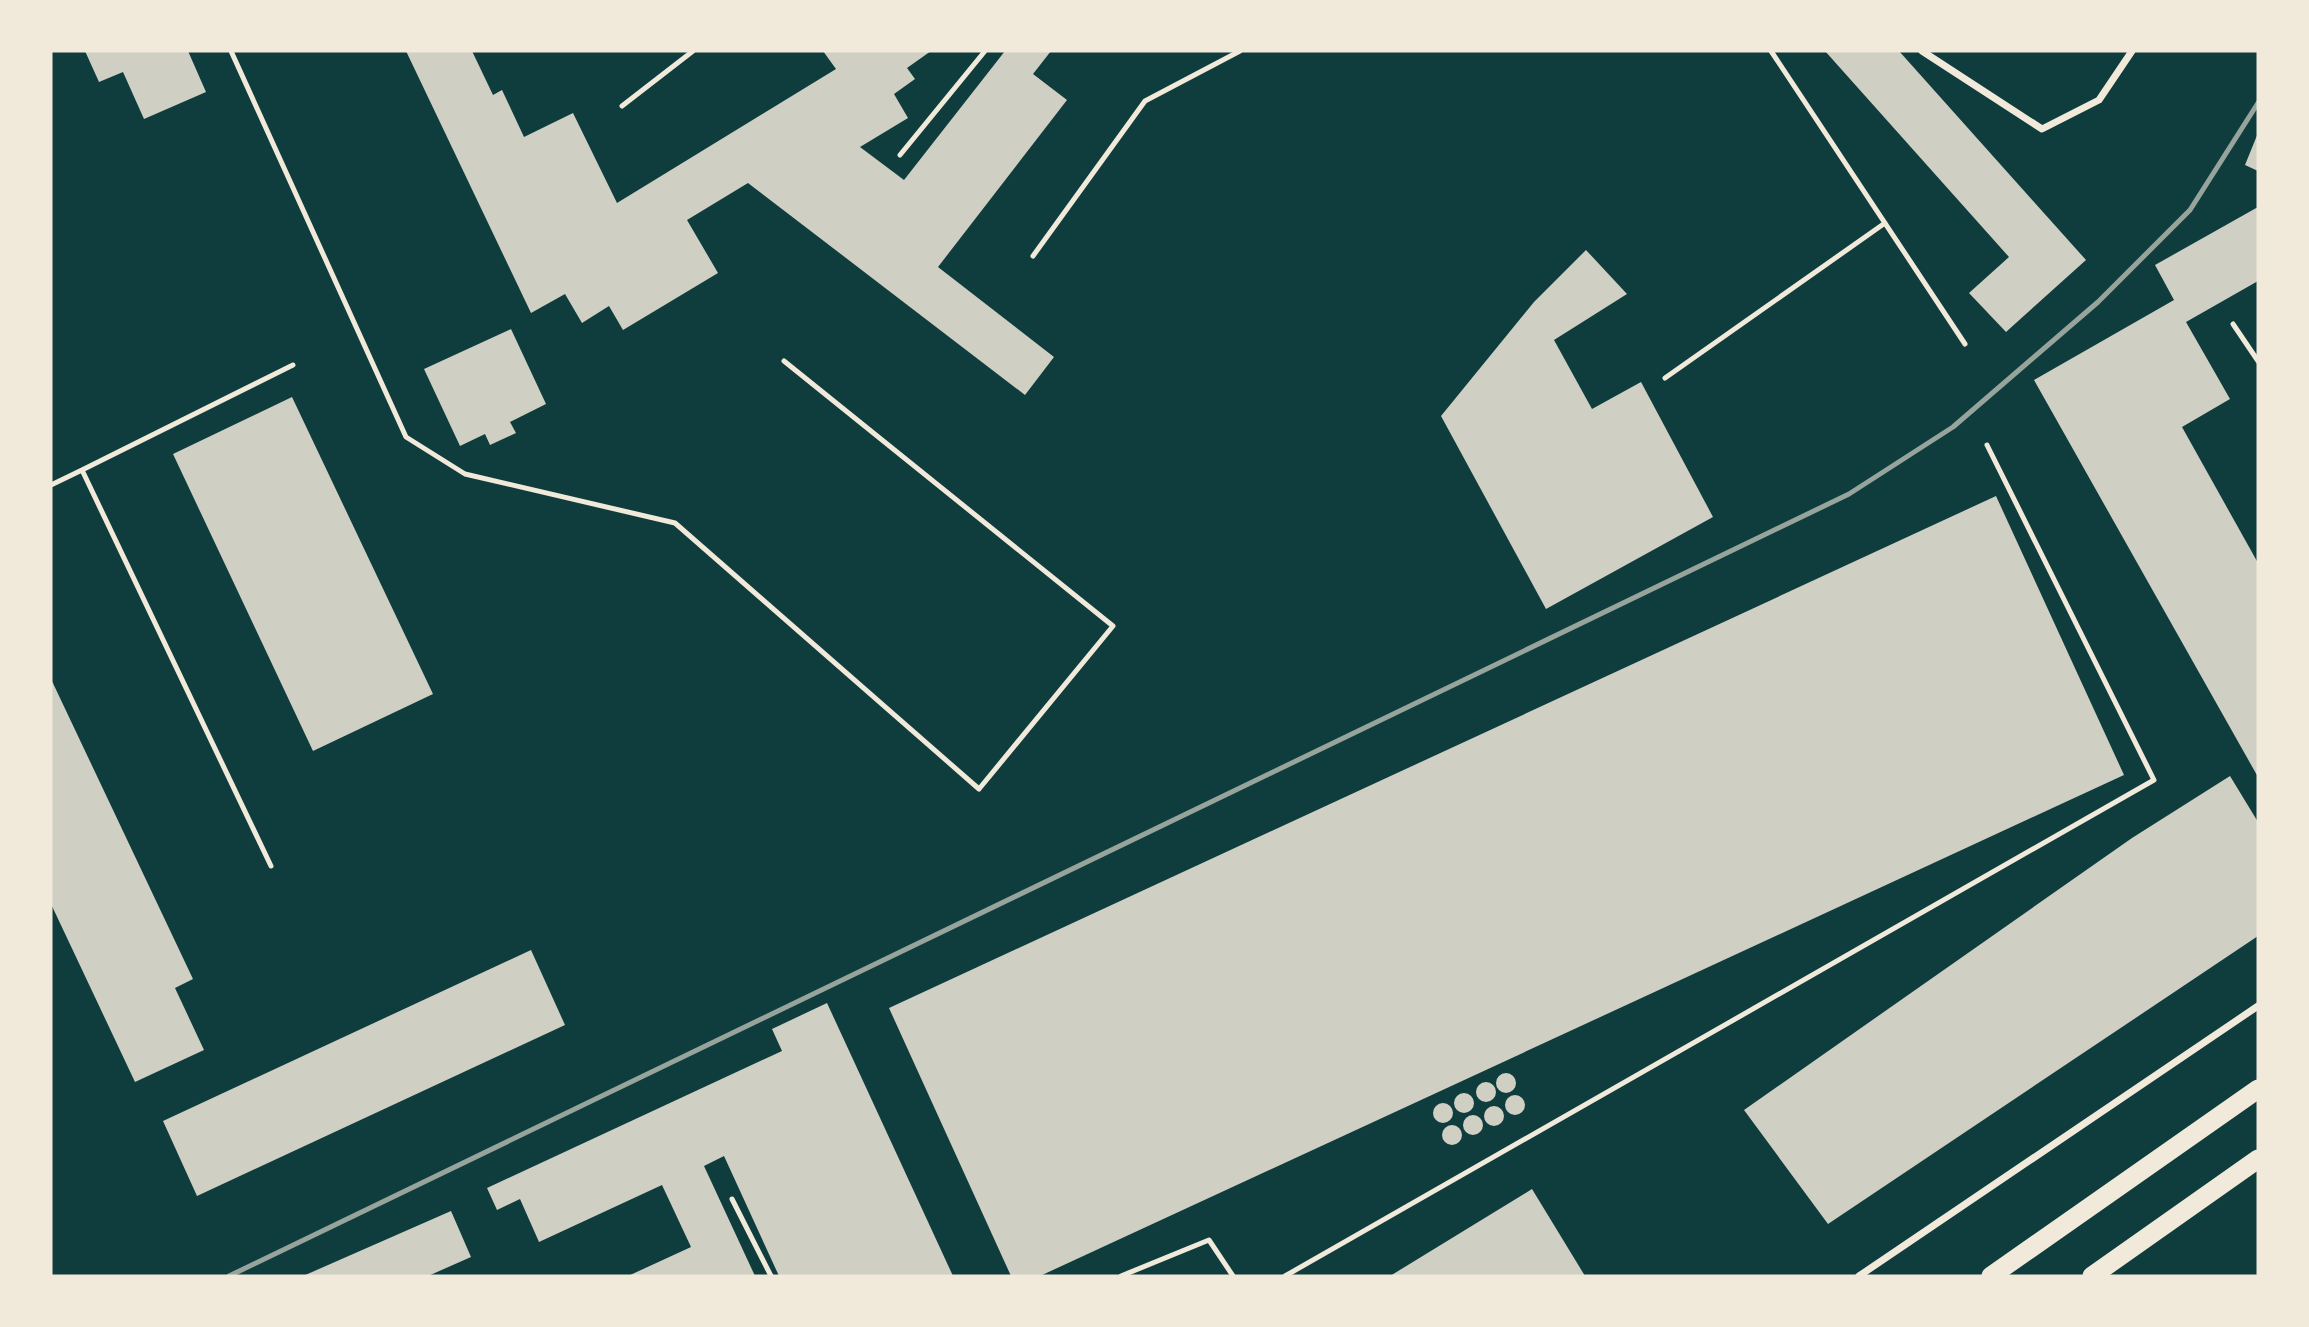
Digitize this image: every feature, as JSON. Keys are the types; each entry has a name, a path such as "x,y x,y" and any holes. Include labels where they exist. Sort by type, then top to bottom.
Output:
{"highway":[{"path":"1991,1276 2258,1089"},
{"path":"2092,1276 2258,1159"}],"street":[{"path":"1922,51 2042,129 2099,100 2132,51"},
{"path":"1858,1276 2258,1006"}],"lane":[{"path":"231,51 406,437 465,474 676,523 979,789 1113,626 784,361"},
{"path":"622,106 693,51"},
{"path":"900,155 985,51"},
{"path":"1033,256 1145,101 1240,51"},
{"path":"1771,51 1965,344"},
{"path":"1665,378 1885,223"},
{"path":"2233,324 2258,361"},
{"path":"51,485 293,365"},
{"path":"1285,1276 2154,780 1987,445"},
{"path":"82,470 271,866"},
{"path":"732,1199 771,1276"},
{"path":"1121,1276 1209,1240 1233,1276"}],"building":[{"path":"85,51 188,51 206,92 144,119 123,72 99,82"},
{"path":"406,51 472,51 493,95 502,90 524,137 573,113 617,203 836,69 823,51 931,51 907,68 915,79 894,94 908,118 860,147 904,180 1005,51 1051,51 1033,74 1067,100 938,267 1054,357 1025,395 748,183 687,220 718,273 623,330 609,306 582,323 565,294 531,313"},
{"path":"1825,51 1899,51 2086,260 2006,332 1969,293 2009,257"},
{"path":"2258,133 2258,171 2245,165"},
{"path":"2258,207 2258,281 2186,322 2230,399 2182,427 2258,563 2258,777 2034,380 2174,300 2155,265"},
{"path":"1586,250 1627,294 1554,340 1592,409 1641,382 1713,517 1546,609 1441,416 1534,302"},
{"path":"511,329 546,404 510,422 516,433 490,445 485,434 460,446 424,369"},
{"path":"292,397 433,694 313,751 173,454"},
{"path":"1996,496 2124,775 1040,1276 1011,1276 889,1008"},
{"path":"51,679 193,979 175,988 204,1050 135,1082 51,904"},
{"path":"2230,776 2258,822 2258,936 1828,1224 1744,1110 2132,838"},
{"path":"531,950 565,1025 197,1196 163,1121"},
{"path":"827,1003 953,1276 779,1276 724,1156 704,1166 755,1276 628,1276 691,1247 662,1185 539,1242 520,1199 497,1210 487,1188 782,1051 772,1029"},
{"path":"1506,1073 1513,1076 1516,1083 1513,1090 1506,1093 1499,1090 1496,1083 1499,1076"},
{"path":"1486,1082 1493,1085 1496,1092 1493,1099 1486,1102 1479,1099 1476,1092 1479,1085"},
{"path":"1464,1093 1471,1096 1474,1103 1471,1110 1464,1113 1457,1110 1454,1103 1457,1096"},
{"path":"1515,1095 1522,1098 1525,1105 1522,1112 1515,1115 1508,1112 1505,1105 1508,1098"},
{"path":"1443,1103 1450,1106 1453,1113 1450,1120 1443,1123 1436,1120 1433,1113 1436,1106"},
{"path":"1494,1106 1501,1109 1504,1116 1501,1123 1494,1126 1487,1123 1484,1116 1487,1109"},
{"path":"1473,1115 1480,1118 1483,1125 1480,1132 1473,1135 1466,1132 1463,1125 1466,1118"},
{"path":"1452,1125 1459,1128 1462,1135 1459,1142 1452,1145 1445,1142 1442,1135 1445,1128"},
{"path":"1532,1189 1585,1276 1390,1276"},
{"path":"451,1211 471,1257 428,1276 303,1276"}],"railway":[{"path":"229,1276 1849,494 1953,427 2098,302 2190,210 2258,103"}]}
